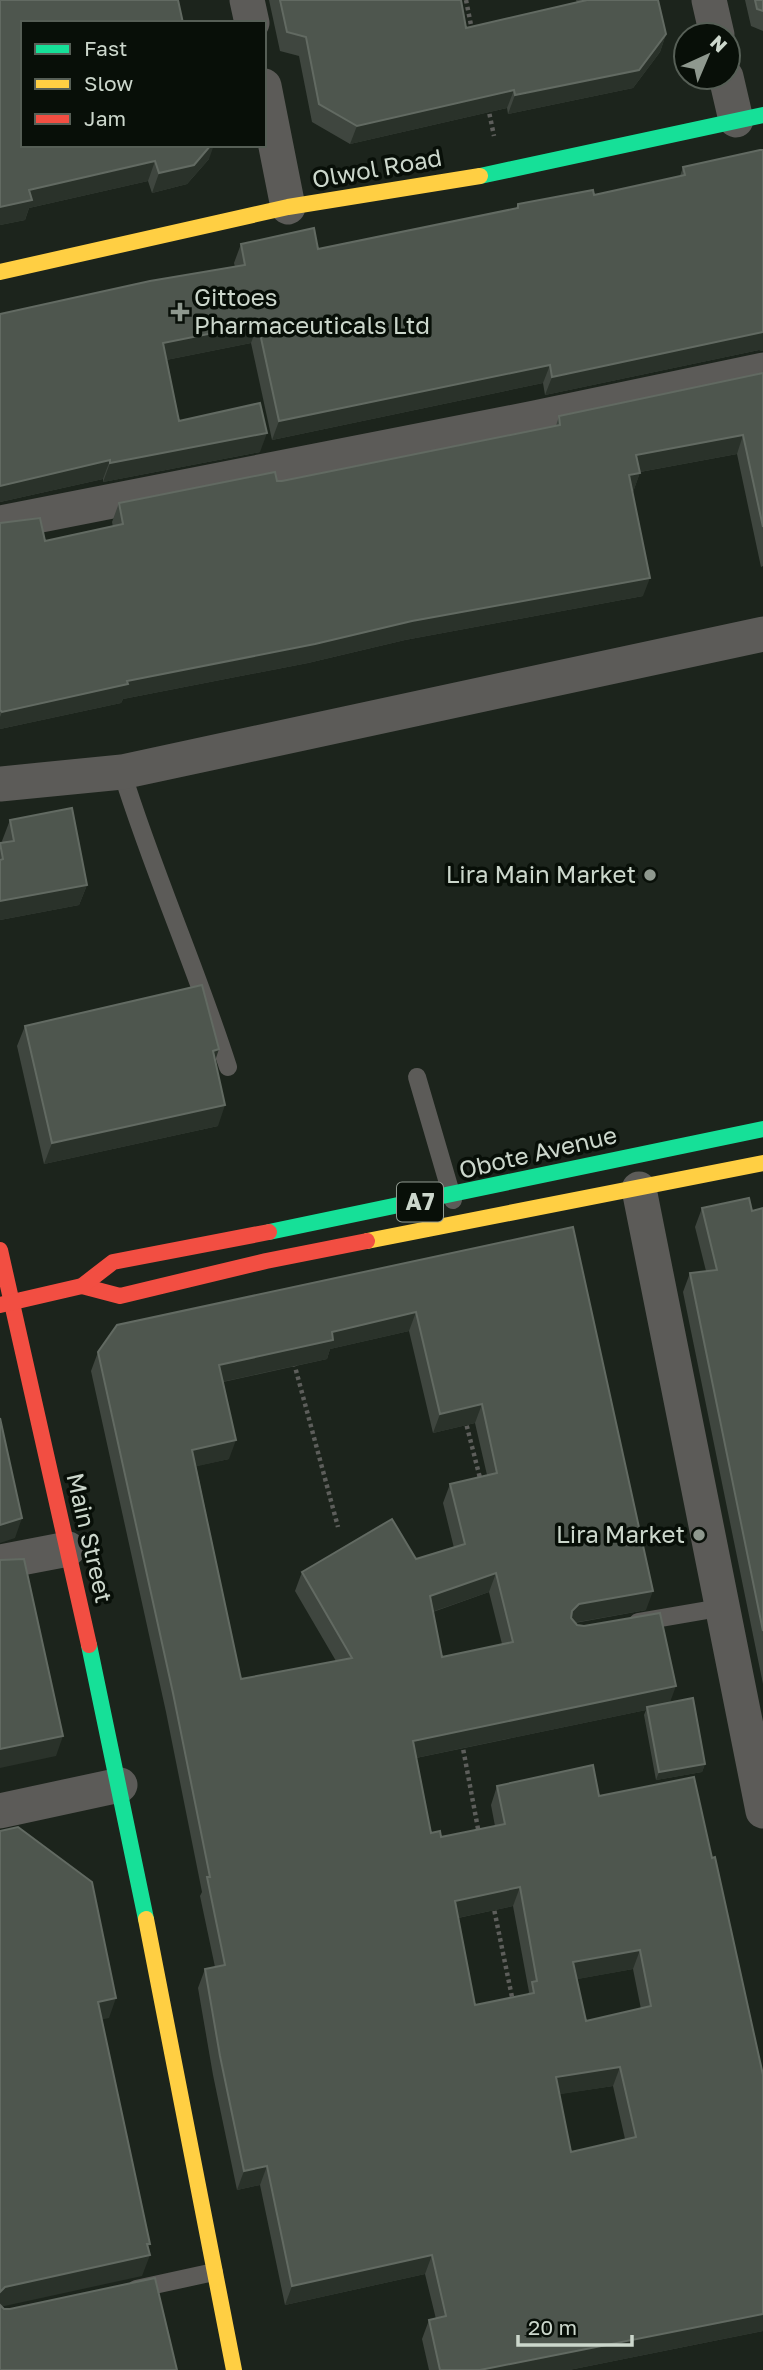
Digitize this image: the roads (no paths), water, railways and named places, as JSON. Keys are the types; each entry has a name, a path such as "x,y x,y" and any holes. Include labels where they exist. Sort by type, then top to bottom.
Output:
{"street":[{"path":"247,0 252,21"},
{"path":"709,0 714,21"},
{"path":"734,91 750,118"},
{"path":"266,96 288,207"},
{"name":"Olwol Road","path":"0,272 288,207 501,170 750,118"},
{"path":"0,523 521,421 763,370"},
{"path":"0,784 122,772 763,634"},
{"name":"Obote Avenue","path":"5,1304 82,1286 113,1262 452,1195 763,1129"},
{"name":"Obote Avenue","path":"82,1286 120,1296 266,1261 763,1163"},
{"path":"639,1189 763,1811"},
{"path":"0,1250 5,1304"},
{"name":"Main Street","path":"5,1304 68,1549 120,1785 234,2370"},
{"path":"0,1562 68,1549"},
{"path":"0,1811 120,1785"}],"lane":[{"path":"122,772 146,849 200,981 228,1067"},
{"path":"417,1077 461,1224"},
{"path":"623,1625 724,1607"},
{"path":"121,2293 214,2272"}],"place":[{"name":"Gittoes Pharmaceuticals Ltd","path":"180,312"},
{"name":"Lira Main Market","path":"650,875"},
{"name":"Lira Market","path":"699,1535"}]}
